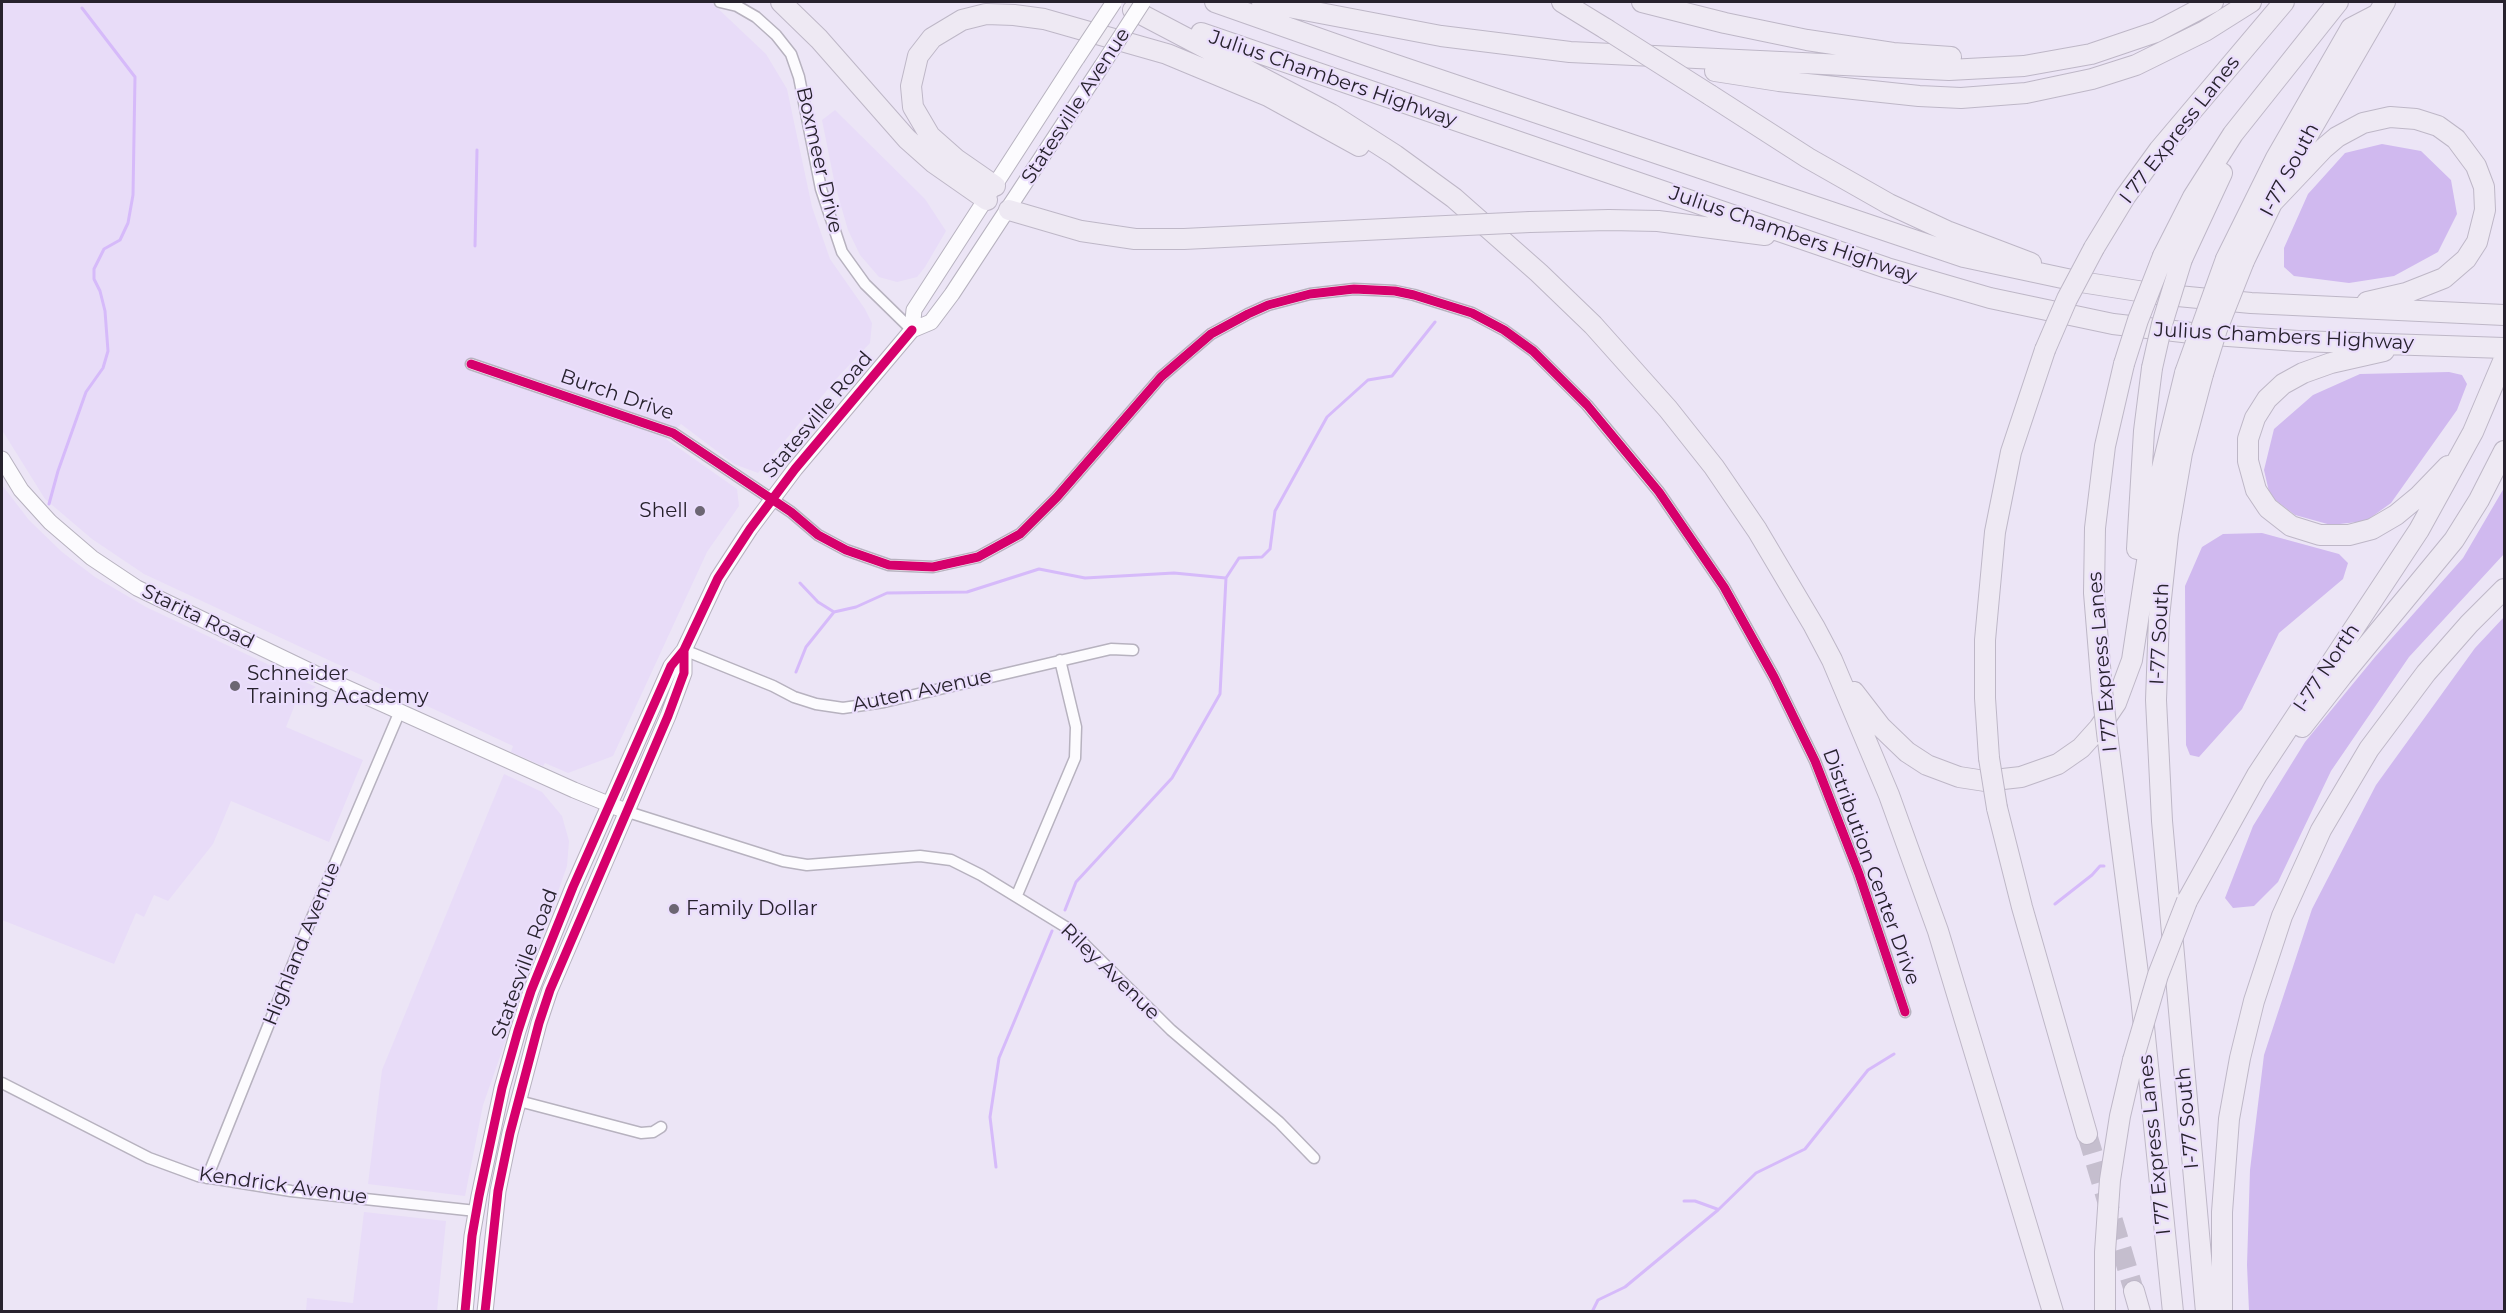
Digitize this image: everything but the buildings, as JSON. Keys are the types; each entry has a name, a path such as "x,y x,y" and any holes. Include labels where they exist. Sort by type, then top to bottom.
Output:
{"highway":[{"path":"781,2 819,39 907,139 934,163 991,193"},
{"name":"Julius Chambers Highway","path":"1107,2 1138,6 1812,242 1920,278 1990,298 2113,324 2249,338 2505,348"},
{"name":"Julius Chambers Highway","path":"1215,2 1908,240 1987,263 2081,282 2203,299 2505,315"},
{"path":"1262,2 1474,41 1570,52 1637,57 1949,70 2024,66 2091,54 2156,32 2213,2"},
{"path":"1562,2 1817,163 1889,204 1947,231 2081,282"},
{"path":"1642,2 1767,33 1893,53 1974,59 2091,54"},
{"path":"1637,57 1770,80 1897,94 1961,98 2006,96 2069,86 2136,65 2205,32 2251,2"},
{"name":"I 77 Express Lanes","path":"2087,1134 2022,907 1997,808 1989,758 1985,698 1985,650 1992,550 2012,452 2045,350 2067,299 2094,248 2125,197 2159,150 2284,2"},
{"name":"I 77 Express Lanes","path":"2173,1311 2141,997 2102,690 2094,592 2096,528 2105,446 2124,364 2138,320 2173,257 2193,197 2218,156 2284,67 2338,2"},
{"path":"1138,6 1363,134 1454,198 1511,248 1599,331 1692,438 1762,538 1832,660 1872,717 1907,752 1927,765 1948,774 1971,779 1997,780 2021,777 2052,767 2070,757 2091,739 2108,716 2122,690 2136,642 2158,486 2194,373 2200,327 2235,260 2261,184 2351,28 2381,8"},
{"name":"I-77 South","path":"2235,260 2270,205 2381,8"},
{"path":"991,193 930,136 913,107 911,76 924,46 950,25 986,14 1029,16 1068,24 1149,47 1268,96 1385,162 1511,248"},
{"path":"2270,205 2330,142 2350,129 2376,119 2403,117 2428,122 2447,132 2464,147 2481,177 2485,199 2481,233 2466,259 2452,273 2432,283 2406,293 2348,307"},
{"path":"1009,210 1081,231 1135,239 1184,239 1609,219 1658,221 1812,242"},
{"path":"2136,642 2141,462 2152,368 2173,257"},
{"path":"2412,345 2317,367 2293,377 2274,391 2255,418 2248,439 2248,461 2256,490 2268,508 2291,526 2320,536 2349,535 2372,529 2396,515 2419,496 2464,449"},
{"name":"I-77 North","path":"2105,1311 2105,1234 2115,1148 2133,1060 2158,975 2190,895 2257,775 2420,530 2464,449 2505,359"},
{"name":"I-77 South","path":"2194,373 2168,534 2159,617 2156,700 2162,821 2206,1311"},
{"path":"2190,895 2212,873 2276,767 2319,704 2454,540 2480,500 2505,451"},
{"path":"2222,1311 2222,1212 2231,1109 2254,1001 2282,916 2321,830 2369,749 2426,673 2469,624 2505,589"},
{"path":"1832,660 1889,795 1926,894 2053,1311"},
{"path":"2134,1291 2140,1311"}],"main road":[{"name":"Statesville Road","path":"912,330 914,310 1114,2"},
{"name":"Statesville Avenue","path":"1009,210 1138,6"},
{"path":"991,193 1009,210"},
{"name":"Statesville Road","path":"465,1311 476,1211 502,1088 531,991 573,887 671,666 684,650 718,578 771,499 912,330 931,322 1009,210"},
{"name":"Starita Road","path":"2,459 21,490 50,522 78,547 122,579 308,670 628,812"},
{"name":"Statesville Road","path":"485,1311 498,1191 519,1101 550,990 628,812 684,673 684,650"}],"street":[{"name":"Boxmeer Drive","path":"720,2 737,6 756,17 776,35 791,54 799,77 821,189 842,252 865,284 912,330"},
{"name":"Distribution Center Drive","path":"771,499 831,543 868,559 918,568 963,561 1006,543 1032,524 1161,376 1212,334 1248,314 1268,305 1310,294 1354,289 1375,289 1414,295 1472,313 1504,330 1533,351 1587,405 1659,492 1724,587 1774,677 1815,761 1859,874 1905,1012"},
{"name":"Burch Drive","path":"471,364 662,428 685,440 771,499"},
{"name":"Auten Avenue","path":"684,650 773,686 794,697 816,704 843,708 884,702 1060,660 1111,650 1132,650"},
{"path":"1017,895 1075,758 1076,727 1060,660"},
{"name":"Highland Avenue","path":"207,1178 305,934 400,711"},
{"name":"Riley Avenue","path":"628,812 783,861 807,865 920,856 936,857 966,867 1017,895 1069,929 1171,1030 1256,1101 1314,1158"},
{"name":"Kendrick Avenue","path":"2,1083 149,1158 207,1178 291,1191 476,1211"},
{"path":"519,1101 641,1132 653,1132 661,1127"}],"shaded area":[{"path":"2,2 711,2 766,54 787,89 812,207 830,259 865,309 872,323 870,343 838,377 758,473 734,464 681,424 666,439 737,489 739,506 707,552 613,756 568,773 545,763 543,766 511,752 513,746 144,574 92,539 45,499 2,430"},
{"path":"835,110 925,199 946,231 917,277 897,282 879,277 860,255 848,230 835,185 822,120"},
{"path":"2382,144 2421,151 2451,180 2457,214 2438,252 2394,276 2349,283 2294,276 2284,267 2284,248 2308,194 2345,153"},
{"path":"2449,372 2462,375 2467,384 2457,410 2391,503 2366,521 2331,525 2295,515 2270,496 2264,470 2274,429 2313,395 2360,374"},
{"path":"2,485 29,520 62,552 95,577 146,607 316,687 298,697 286,727 363,760 329,842 231,801 213,844 168,901 154,895 144,917 136,913 114,964 2,920"},
{"path":"2504,488 2504,554 2409,657 2331,771 2278,882 2254,906 2233,908 2225,898 2253,826 2305,742 2375,657 2463,558"},
{"path":"2262,533 2339,554 2348,563 2343,579 2279,633 2242,709 2199,757 2190,755 2186,745 2185,586 2202,547 2223,534"},
{"path":"2504,617 2504,1311 2249,1311 2247,1265 2250,1170 2264,1055 2312,909 2376,785 2475,648"},
{"path":"504,774 542,792 562,816 569,841 567,866 483,1105 465,1196 368,1184 382,1070"},
{"path":"364,1212 446,1221 437,1311 306,1311 307,1298 353,1303"}],"waterway":[{"path":"49,504 58,471 86,392 103,368 108,351 105,311 94,279 94,269 104,249 120,240 128,223 133,195 135,77 82,8"},
{"path":"475,246 477,150"},
{"path":"1065,910 1076,882 1172,778 1220,694 1226,578 1239,558 1262,557 1270,549 1275,511 1327,417 1368,380 1392,376 1435,322"},
{"path":"796,672 806,647 834,612 856,607 887,593 967,592 1039,569 1085,578 1174,573 1226,578"},
{"path":"800,583 818,602 834,612"},
{"path":"2055,904 2100,866 2104,866"},
{"path":"996,1167 990,1117 999,1058 1052,931"},
{"path":"1592,1312 1598,1300 1625,1287 1718,1210 1756,1173 1805,1149 1868,1070 1894,1054"},
{"path":"1684,1201 1695,1201 1717,1209"}],"tunnel":[{"path":"2087,1134 2134,1291"}],"cycle path":[{"path":"471,364 673,433 791,512 818,535 846,550 889,565 933,567 978,557 1020,534 1057,497 1161,377 1211,334 1248,314 1268,305 1310,294 1354,289 1395,291 1472,313 1504,330 1533,351 1587,405 1659,492 1724,587 1774,677 1815,761 1859,874 1905,1012"},
{"path":"465,1312 472,1236 479,1196 502,1088 518,1031 531,991 573,887 671,666 684,650 718,578 750,529 795,469 912,330"},
{"path":"485,1312 498,1191 510,1133 539,1023 550,990 668,716 684,673 684,650"}],"place":[{"name":"Shell","path":"700,511"},
{"name":"Schneider Training Academy","path":"235,686"},
{"name":"Family Dollar","path":"674,909"}]}
